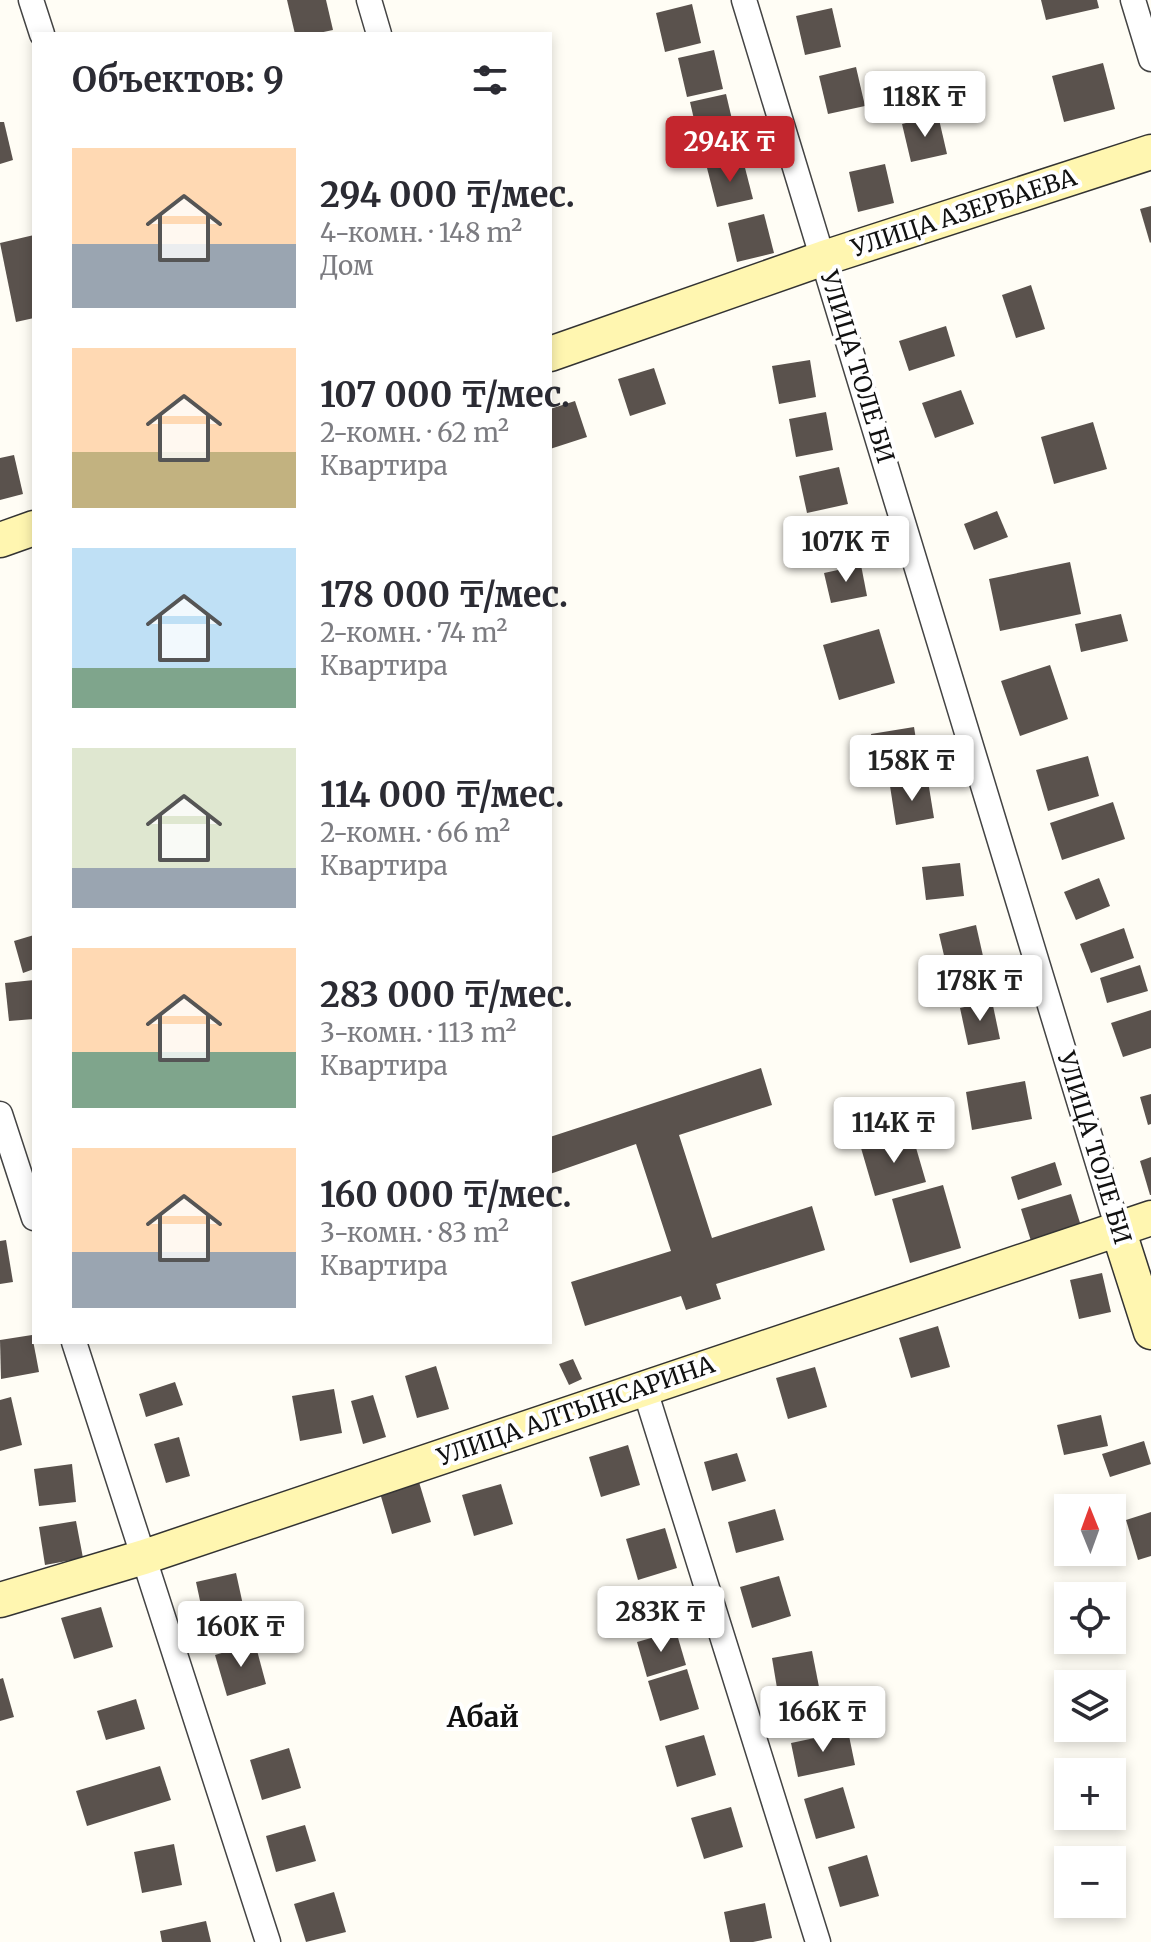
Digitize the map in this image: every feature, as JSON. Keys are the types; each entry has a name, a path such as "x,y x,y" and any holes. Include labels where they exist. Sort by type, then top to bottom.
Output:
{"street":[{"path":"31,0 41,32"},
{"path":"369,0 378,32"},
{"name":"УЛИЦА ТОЛЕ БИ","path":"744,0 1151,1332"},
{"path":"1133,0 1151,59"},
{"name":"УЛИЦА АЗЕРБАЕВА","path":"552,353 824,258 1151,152"},
{"path":"0,540 32,529"},
{"path":"0,1114 32,1212"},
{"name":"УЛИЦА АЛТЫНСАРИНА","path":"0,1600 144,1557 1151,1218"},
{"path":"75,1344 268,1942"},
{"path":"644,1387 818,1942"}],"building":[{"path":"287,0 326,0 333,30 295,32"},
{"path":"1041,0 1097,0 1099,8 1046,20"},
{"path":"692,4 701,43 665,52 656,13"},
{"path":"832,8 841,47 805,55 796,16"},
{"path":"714,50 723,89 687,97 678,58"},
{"path":"1103,63 1115,109 1064,122 1052,76"},
{"path":"856,67 865,106 828,114 819,76"},
{"path":"726,94 735,132 699,141 690,102"},
{"path":"938,115 947,154 911,162 902,124"},
{"path":"0,122 4,122 13,160 0,164"},
{"path":"743,160 753,199 717,207 707,168"},
{"path":"885,164 894,203 858,212 849,172"},
{"path":"1151,206 1151,242 1150,243 1140,209"},
{"path":"764,214 774,253 737,262 728,223"},
{"path":"32,235 32,318 16,322 0,243"},
{"path":"1031,285 1045,329 1016,338 1002,295"},
{"path":"946,326 955,356 909,371 899,341"},
{"path":"810,360 816,397 779,404 772,366"},
{"path":"654,368 666,404 630,416 618,379"},
{"path":"961,390 974,424 935,438 922,403"},
{"path":"575,401 587,437 552,448 552,408"},
{"path":"826,412 833,450 796,457 789,419"},
{"path":"1093,422 1107,469 1054,484 1041,437"},
{"path":"14,455 23,494 0,500 0,458"},
{"path":"839,467 848,504 807,513 799,476"},
{"path":"997,511 1008,537 974,550 964,524"},
{"path":"854,527 860,556 822,563 817,534"},
{"path":"1070,562 1081,614 1000,631 989,579"},
{"path":"861,565 867,596 831,603 824,573"},
{"path":"1121,614 1128,641 1081,652 1075,624"},
{"path":"879,629 895,683 839,700 823,645"},
{"path":"1050,665 1068,719 1020,736 1001,681"},
{"path":"914,727 919,759 875,766 871,734"},
{"path":"1088,756 1099,796 1048,811 1036,770"},
{"path":"928,781 934,818 896,825 890,786"},
{"path":"1113,802 1125,839 1062,860 1050,823"},
{"path":"960,863 964,896 926,900 922,867"},
{"path":"1099,878 1110,906 1076,920 1064,892"},
{"path":"976,925 983,956 946,964 939,934"},
{"path":"1124,928 1134,958 1091,973 1080,944"},
{"path":"32,936 32,970 23,973 14,941"},
{"path":"1140,965 1148,991 1107,1003 1100,978"},
{"path":"32,980 32,1019 9,1021 5,983"},
{"path":"992,1001 1000,1039 968,1045 960,1008"},
{"path":"1151,1010 1151,1048 1123,1057 1111,1023"},
{"path":"761,1068 772,1105 679,1135 712,1238 812,1206 825,1250 716,1284 721,1299 686,1310 681,1296 585,1326 571,1282 671,1251 636,1144 552,1173 552,1136"},
{"path":"1025,1081 1032,1119 972,1130 966,1092"},
{"path":"1151,1094 1151,1124 1148,1125 1140,1097"},
{"path":"912,1134 926,1182 875,1196 861,1148"},
{"path":"1151,1157 1151,1195 1150,1195 1140,1161"},
{"path":"1055,1162 1062,1185 1018,1200 1011,1177"},
{"path":"943,1185 961,1248 910,1263 892,1199"},
{"path":"1071,1194 1081,1226 1031,1241 1021,1209"},
{"path":"6,1240 13,1282 0,1284 0,1241"},
{"path":"1102,1273 1111,1312 1079,1319 1070,1280"},
{"path":"938,1326 950,1367 911,1378 899,1338"},
{"path":"32,1335 39,1372 1,1379 0,1340"},
{"path":"573,1359 582,1379 569,1385 559,1364"},
{"path":"436,1366 449,1409 417,1418 405,1376"},
{"path":"815,1367 827,1407 788,1419 776,1378"},
{"path":"175,1382 183,1405 146,1417 139,1394"},
{"path":"334,1389 342,1433 300,1441 292,1396"},
{"path":"373,1395 386,1437 363,1444 351,1401"},
{"path":"11,1397 22,1445 0,1451 0,1400"},
{"path":"1101,1415 1108,1446 1064,1455 1057,1425"},
{"path":"179,1437 190,1476 166,1483 154,1444"},
{"path":"1144,1441 1151,1464 1110,1477 1102,1454"},
{"path":"628,1445 640,1485 601,1497 589,1457"},
{"path":"737,1453 746,1481 712,1491 704,1462"},
{"path":"72,1464 76,1502 39,1506 34,1469"},
{"path":"419,1482 431,1522 392,1534 380,1493"},
{"path":"501,1484 513,1524 474,1536 462,1495"},
{"path":"775,1509 784,1540 736,1553 728,1522"},
{"path":"1151,1512 1151,1556 1138,1560 1126,1520"},
{"path":"76,1521 83,1558 45,1565 39,1527"},
{"path":"665,1528 677,1568 638,1580 626,1539"},
{"path":"236,1573 245,1614 205,1624 196,1582"},
{"path":"779,1576 791,1616 752,1628 740,1587"},
{"path":"101,1607 113,1647 74,1659 61,1618"},
{"path":"676,1631 686,1665 647,1677 637,1642"},
{"path":"255,1643 266,1684 227,1696 215,1655"},
{"path":"812,1651 820,1692 779,1700 772,1658"},
{"path":"687,1669 699,1709 660,1721 648,1681"},
{"path":"3,1678 14,1717 0,1721 0,1679"},
{"path":"136,1699 145,1729 106,1740 97,1711"},
{"path":"848,1731 855,1765 798,1777 791,1743"},
{"path":"704,1735 716,1775 677,1787 665,1746"},
{"path":"289,1748 301,1788 262,1800 250,1760"},
{"path":"160,1766 171,1800 87,1826 76,1791"},
{"path":"843,1787 855,1828 816,1839 804,1799"},
{"path":"731,1807 743,1847 704,1859 691,1818"},
{"path":"305,1825 316,1861 276,1872 266,1836"},
{"path":"174,1844 182,1885 142,1893 134,1852"},
{"path":"867,1855 879,1896 840,1907 828,1867"},
{"path":"334,1892 346,1932 306,1942 294,1904"},
{"path":"765,1903 772,1938 730,1942 724,1912"},
{"path":"206,1921 211,1942 162,1942 160,1931"}],"district":[{"name":"Абай","path":"483,1717"}]}
